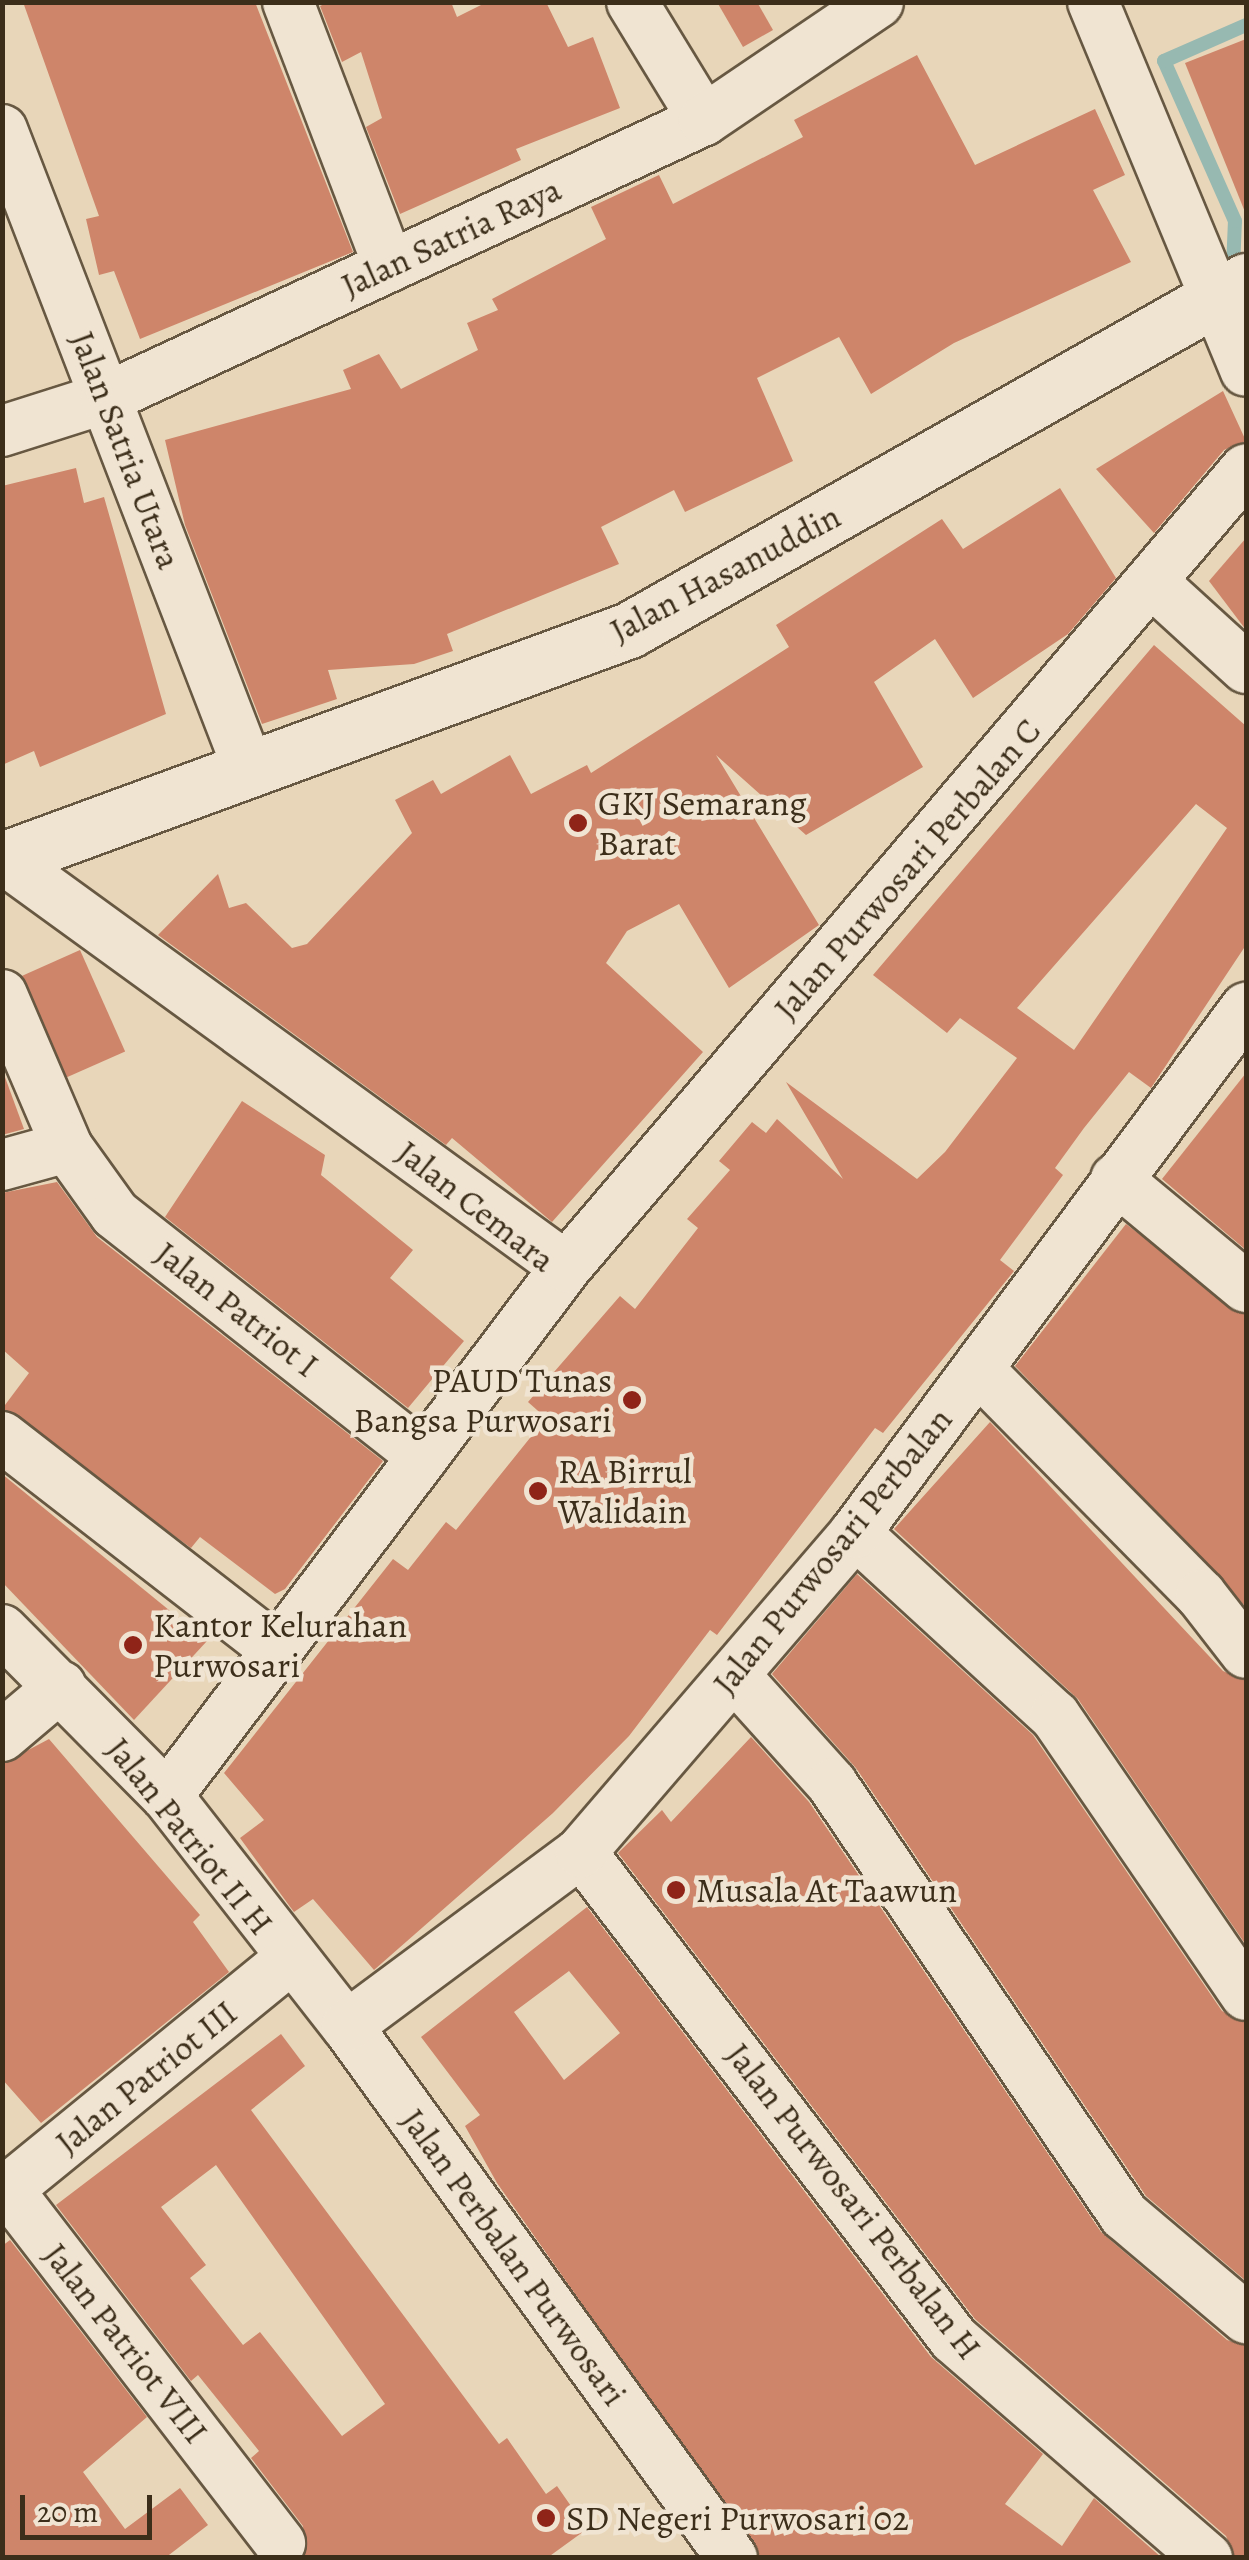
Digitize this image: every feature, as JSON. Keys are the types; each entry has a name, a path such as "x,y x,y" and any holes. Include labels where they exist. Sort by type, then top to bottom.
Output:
{"street":[{"path":"288,2 390,266"},
{"path":"632,2 704,120"},
{"name":"Jalan Satria Raya","path":"2,430 106,398 704,120 878,2"},
{"path":"1093,2 1223,287 1246,372"},
{"name":"Jalan Satria Utara","path":"2,130 248,770"},
{"name":"Jalan Hasanuddin","path":"3,859 629,630 1223,287"},
{"name":"Jalan Purwosari Perbalan C","path":"566,1268 1153,583 1246,469"},
{"path":"1153,583 1246,668"},
{"name":"Jalan Cemara","path":"3,859 566,1268 167,1796"},
{"name":"Jalan Patriot I","path":"2,996 67,1146 115,1214 423,1456"},
{"name":"Jalan Purwosari Perbalan","path":"347,2026 580,1852 854,1533 1246,1008"},
{"path":"2,1165 67,1146"},
{"path":"1116,1179 1246,1287"},
{"path":"978,1369 1201,1595 1246,1653"},
{"path":"2,1437 275,1649"},
{"path":"854,1533 1055,1716 1246,1996"},
{"name":"Jalan Patriot II H","path":"2,1630 167,1796 289,1960"},
{"path":"734,1675 832,1784 1124,2215 1246,2318"},
{"path":"2,1736 61,1686"},
{"name":"Jalan Purwosari Perbalan H","path":"580,1852 954,2339 1207,2558"},
{"name":"Jalan Perbalan Purwosari","path":"289,1960 347,2026 732,2558"},
{"name":"Jalan Patriot III","path":"5,2192 289,1960"},
{"name":"Jalan Patriot VIII","path":"5,2192 280,2543"}],"building":[{"path":"23,2 255,2 353,252 140,339 114,271 99,275 86,219 99,216"},
{"path":"329,2 451,2 457,17 487,2 546,2 568,47 593,37 620,108 516,149 521,160 400,214 366,127 382,118 361,52 342,62 320,6"},
{"path":"717,2 757,2 773,30 743,47"},
{"path":"1246,39 1246,212 1245,212 1185,63"},
{"path":"917,55 975,165 1095,109 1125,175 1093,190 1131,262 954,343 871,394 839,337 757,378 793,461 685,512 674,490 601,527 619,564 447,634 453,651 414,664 328,670 337,699 262,724 185,525 165,440 351,389 343,370 379,354 401,389 478,350 467,323 498,310 492,299 606,239 591,207 659,175 673,204 803,137 794,120"},
{"path":"1223,391 1246,441 1224,450 1154,533 1096,469"},
{"path":"76,468 84,503 104,497 166,714 40,767 34,751 2,765 2,486"},
{"path":"1060,488 1116,578 1068,634 973,698 935,639 874,682 923,767 806,835 716,755 819,925 729,988 679,904 627,931 606,963 703,1052 552,1222 452,1138 446,1145 158,935 218,874 229,908 246,903 292,948 307,944 412,833 395,800 433,780 441,794 510,755 531,794 587,765 591,773 789,647 776,625 942,519 963,549"},
{"path":"1246,538 1246,630 1209,581"},
{"path":"1154,645 1246,726 1246,945 1151,1088 1129,1072 1055,1168 1063,1175 1000,1260 1014,1271 883,1433 875,1428 717,1635 710,1630 629,1736 553,1813 374,1970 313,1899 294,1912 240,1838 264,1820 224,1773 393,1559 408,1570 446,1522 456,1530 546,1418 528,1402 620,1296 635,1309 698,1228 687,1219 730,1170 719,1161 752,1122 766,1133 777,1119 843,1179 786,1082 917,1179 945,1152 1017,1058 960,1018 947,1033 873,975","holes":["1196,804 1227,828 1074,1050 1017,1008"]},
{"path":"80,950 125,1051 66,1078 21,976"},
{"path":"2,1069 24,1129 2,1135"},
{"path":"1246,1073 1246,1250 1162,1179"},
{"path":"242,1101 325,1155 321,1175 413,1250 390,1278 464,1341 408,1408 165,1217"},
{"path":"57,1182 97,1237 383,1461 285,1589 275,1594 200,1537 191,1548 2,1409 29,1373 2,1349 2,1193"},
{"path":"1126,1224 1246,1315 1246,1607 1015,1366"},
{"path":"990,1422 1223,1671 1246,1681 1246,1945 1078,1699 894,1529"},
{"path":"2,1474 207,1641 134,1720 2,1582"},
{"path":"857,1574 1033,1735 1222,2011 1246,2023 1246,2281 1146,2196 856,1768 772,1674"},
{"path":"751,1737 809,1802 1101,2232 1227,2340 1246,2346 1246,2558 1235,2558 1226,2536 975,2319 618,1853 662,1810 671,1822"},
{"path":"49,1739 200,1915 193,1922 229,1972 41,2123 2,2079 2,1764"},
{"path":"587,1907 931,2357 1043,2454 1005,2504 1062,2546 1094,2498 1162,2558 761,2558 497,2183 465,2126 480,2115 421,2037","holes":["569,1971 620,2033 564,2080 514,2012"]},
{"path":"281,2034 305,2066 251,2110 499,2444 507,2438 546,2494 557,2486 587,2529 547,2558 305,2558 303,2526 251,2458 259,2451 198,2375 191,2381 56,2205","holes":["216,2165 385,2404 342,2436 260,2332 243,2345 190,2278 206,2265 161,2207"]},
{"path":"10,2240 147,2417 83,2472 125,2529 180,2488 208,2525 165,2558 2,2558 2,2246"}],"waterway":[{"path":"1233,268 1235,221 1164,61 1246,25"}],"place":[{"name":"GKJ Semarang Barat","path":"578,823"},
{"name":"PAUD Tunas Bangsa Purwosari","path":"632,1400"},
{"name":"RA Birrul Walidain","path":"538,1491"},
{"name":"Kantor Kelurahan Purwosari","path":"133,1645"},
{"name":"Musala At Taawun","path":"676,1890"},
{"name":"SD Negeri Purwosari 02","path":"546,2518"}]}
